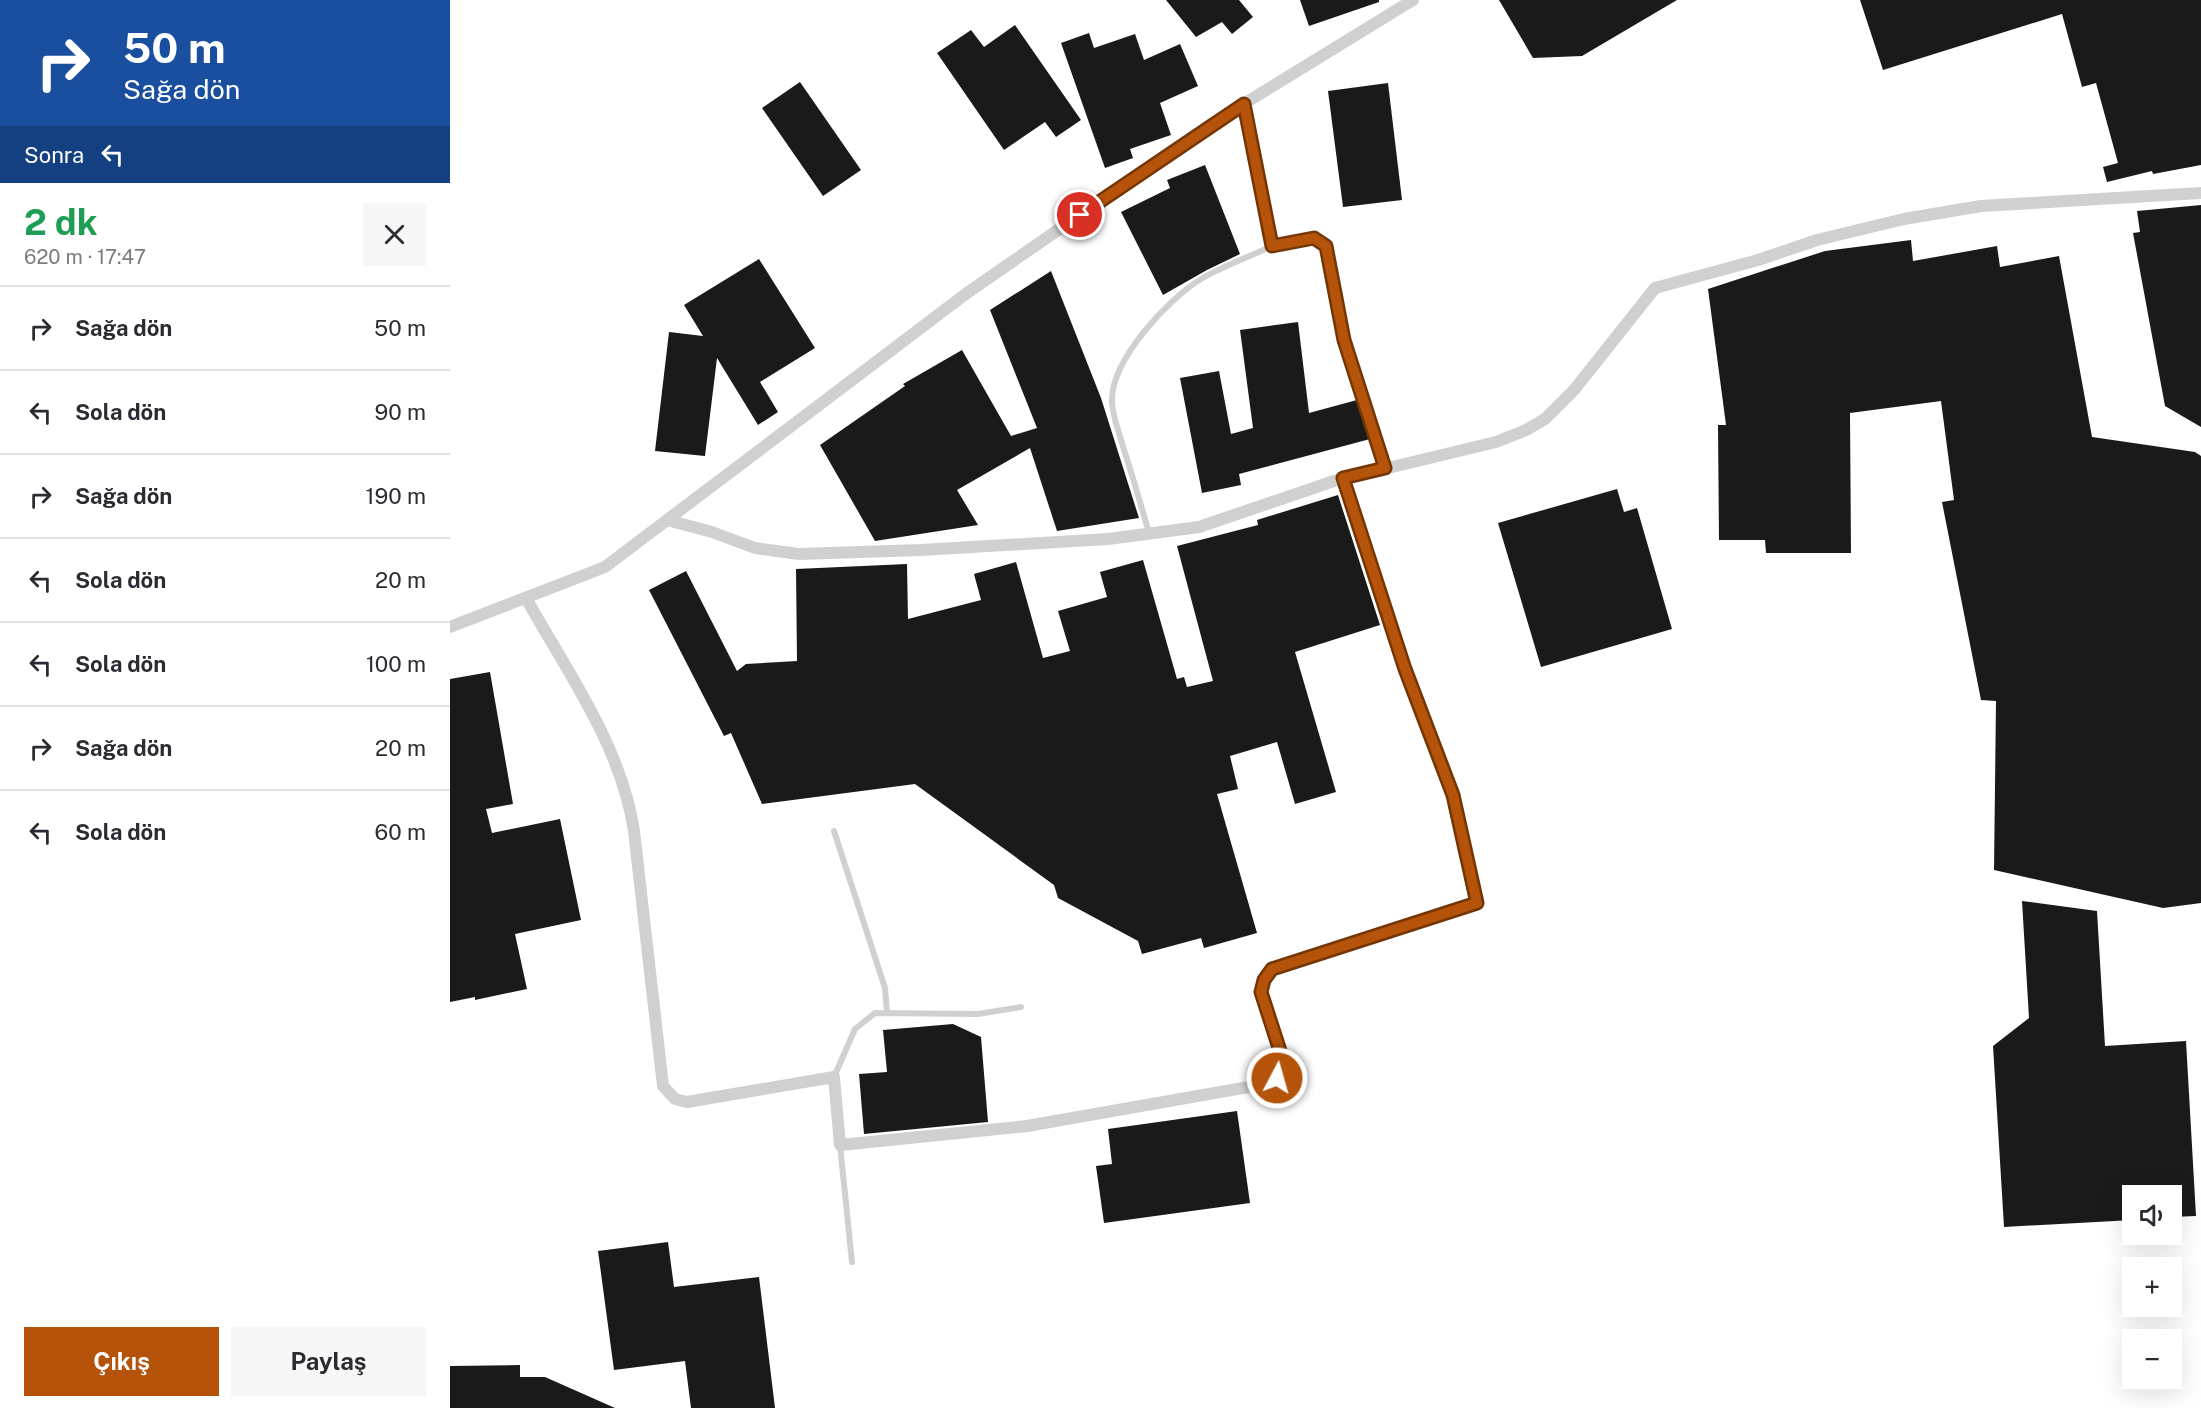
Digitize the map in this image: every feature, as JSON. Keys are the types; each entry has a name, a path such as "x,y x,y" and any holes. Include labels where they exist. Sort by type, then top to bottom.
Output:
{"street":[{"path":"450,627 605,567 967,293 1211,124 1413,0"},
{"path":"666,520 712,532 755,548 799,554 921,550 1108,539 1199,527 1343,478 1496,442 1545,419 1574,390 1655,288 1758,260 1817,240 1904,219 1981,206 2201,193"},
{"path":"525,598 605,738 626,792 634,831 663,1086 666,1091 675,1099 687,1102 834,1077 840,1145 1027,1126 1201,1094 1266,1086 1277,1078 1283,1063 1261,992 1264,980 1272,969 1477,903 1453,795 1405,669 1343,478"}],"lane":[{"path":"1244,104 1272,246"},
{"path":"1149,533 1113,413 1115,377 1120,366 1152,323 1177,296 1202,278 1272,246 1314,238 1326,246 1344,340 1385,468"},
{"path":"834,831 885,988 887,1012"},
{"path":"834,1077 855,1029 874,1013 978,1014 1021,1006"},
{"path":"840,1145 852,1262"}],"building":[{"path":"1166,0 1239,0 1253,17 1232,34 1222,22 1196,37"},
{"path":"1300,0 1379,0 1379,2 1309,26"},
{"path":"1499,0 1677,0 1582,56 1533,58"},
{"path":"1860,0 2201,0 2201,165 2153,174 2152,171 2107,182 2103,167 2118,163 2096,83 2082,87 2062,14 1883,70"},
{"path":"1015,25 1081,120 1056,137 1045,122 1004,150 937,53 971,30 984,47"},
{"path":"1089,33 1094,48 1135,34 1144,60 1180,44 1198,86 1160,103 1171,135 1130,149 1133,158 1105,168 1061,43"},
{"path":"800,82 861,170 823,196 762,108"},
{"path":"1388,83 1402,200 1343,207 1328,91"},
{"path":"1205,165 1240,254 1163,295 1121,212 1170,188 1167,180"},
{"path":"2201,205 2201,427 2165,406 2133,233 2140,232 2137,211"},
{"path":"1911,240 1913,261 1997,246 2000,267 2059,256 2092,437 2195,452 2201,456 2201,903 2163,908 1994,870 1996,701 1981,700 1942,502 1954,500 1941,401 1850,413 1851,553 1766,553 1765,540 1719,540 1718,425 1726,425 1708,289 1825,251"},
{"path":"759,259 815,348 760,382 778,412 758,425 717,358 705,456 655,451 669,332 703,336 684,305"},
{"path":"1051,271 1101,398 1139,518 1057,531 1030,448 957,490 978,525 875,541 820,445 905,386 903,384 962,350 1011,436 1037,428 990,310"},
{"path":"1298,322 1309,413 1357,400 1370,439 1239,474 1241,485 1202,493 1180,378 1219,371 1231,434 1253,428 1240,330"},
{"path":"1617,489 1624,512 1637,508 1672,629 1541,667 1498,523"},
{"path":"1338,495 1380,625 1295,652 1336,792 1295,804 1277,742 1230,756 1238,789 1217,794 1257,933 1204,948 1201,938 1142,954 1138,941 1058,898 1054,885 915,784 762,804 731,733 724,736 649,590 686,571 737,671 746,664 797,661 796,569 907,564 908,619 981,600 974,574 1016,562 1043,658 1070,651 1058,611 1107,597 1100,572 1143,560 1177,679 1184,677 1187,687 1213,681 1177,546 1258,525 1257,520"},
{"path":"490,672 513,804 486,809 492,833 560,819 581,920 515,934 527,989 475,1000 475,997 450,1002 450,679"},
{"path":"2022,901 2097,911 2105,1046 2186,1041 2196,1216 2182,1217 2182,1185 2122,1185 2122,1221 2004,1227 1993,1046 2029,1018"},
{"path":"953,1024 981,1037 988,1122 864,1134 859,1074 887,1072 883,1030"},
{"path":"1237,1111 1250,1203 1104,1223 1096,1166 1112,1164 1108,1129"},
{"path":"668,1242 674,1287 759,1277 775,1408 691,1408 685,1361 614,1370 598,1251"},
{"path":"520,1365 520,1377 545,1377 615,1408 450,1408 450,1366"}],"route":[{"path":"1080,215 1211,124 1244,104 1267,211 1272,246 1314,238 1322,242 1328,251 1344,340 1385,468 1343,478 1405,669 1453,795 1477,903 1272,969 1264,980 1261,992 1282,1057 1282,1069 1277,1078"}]}
